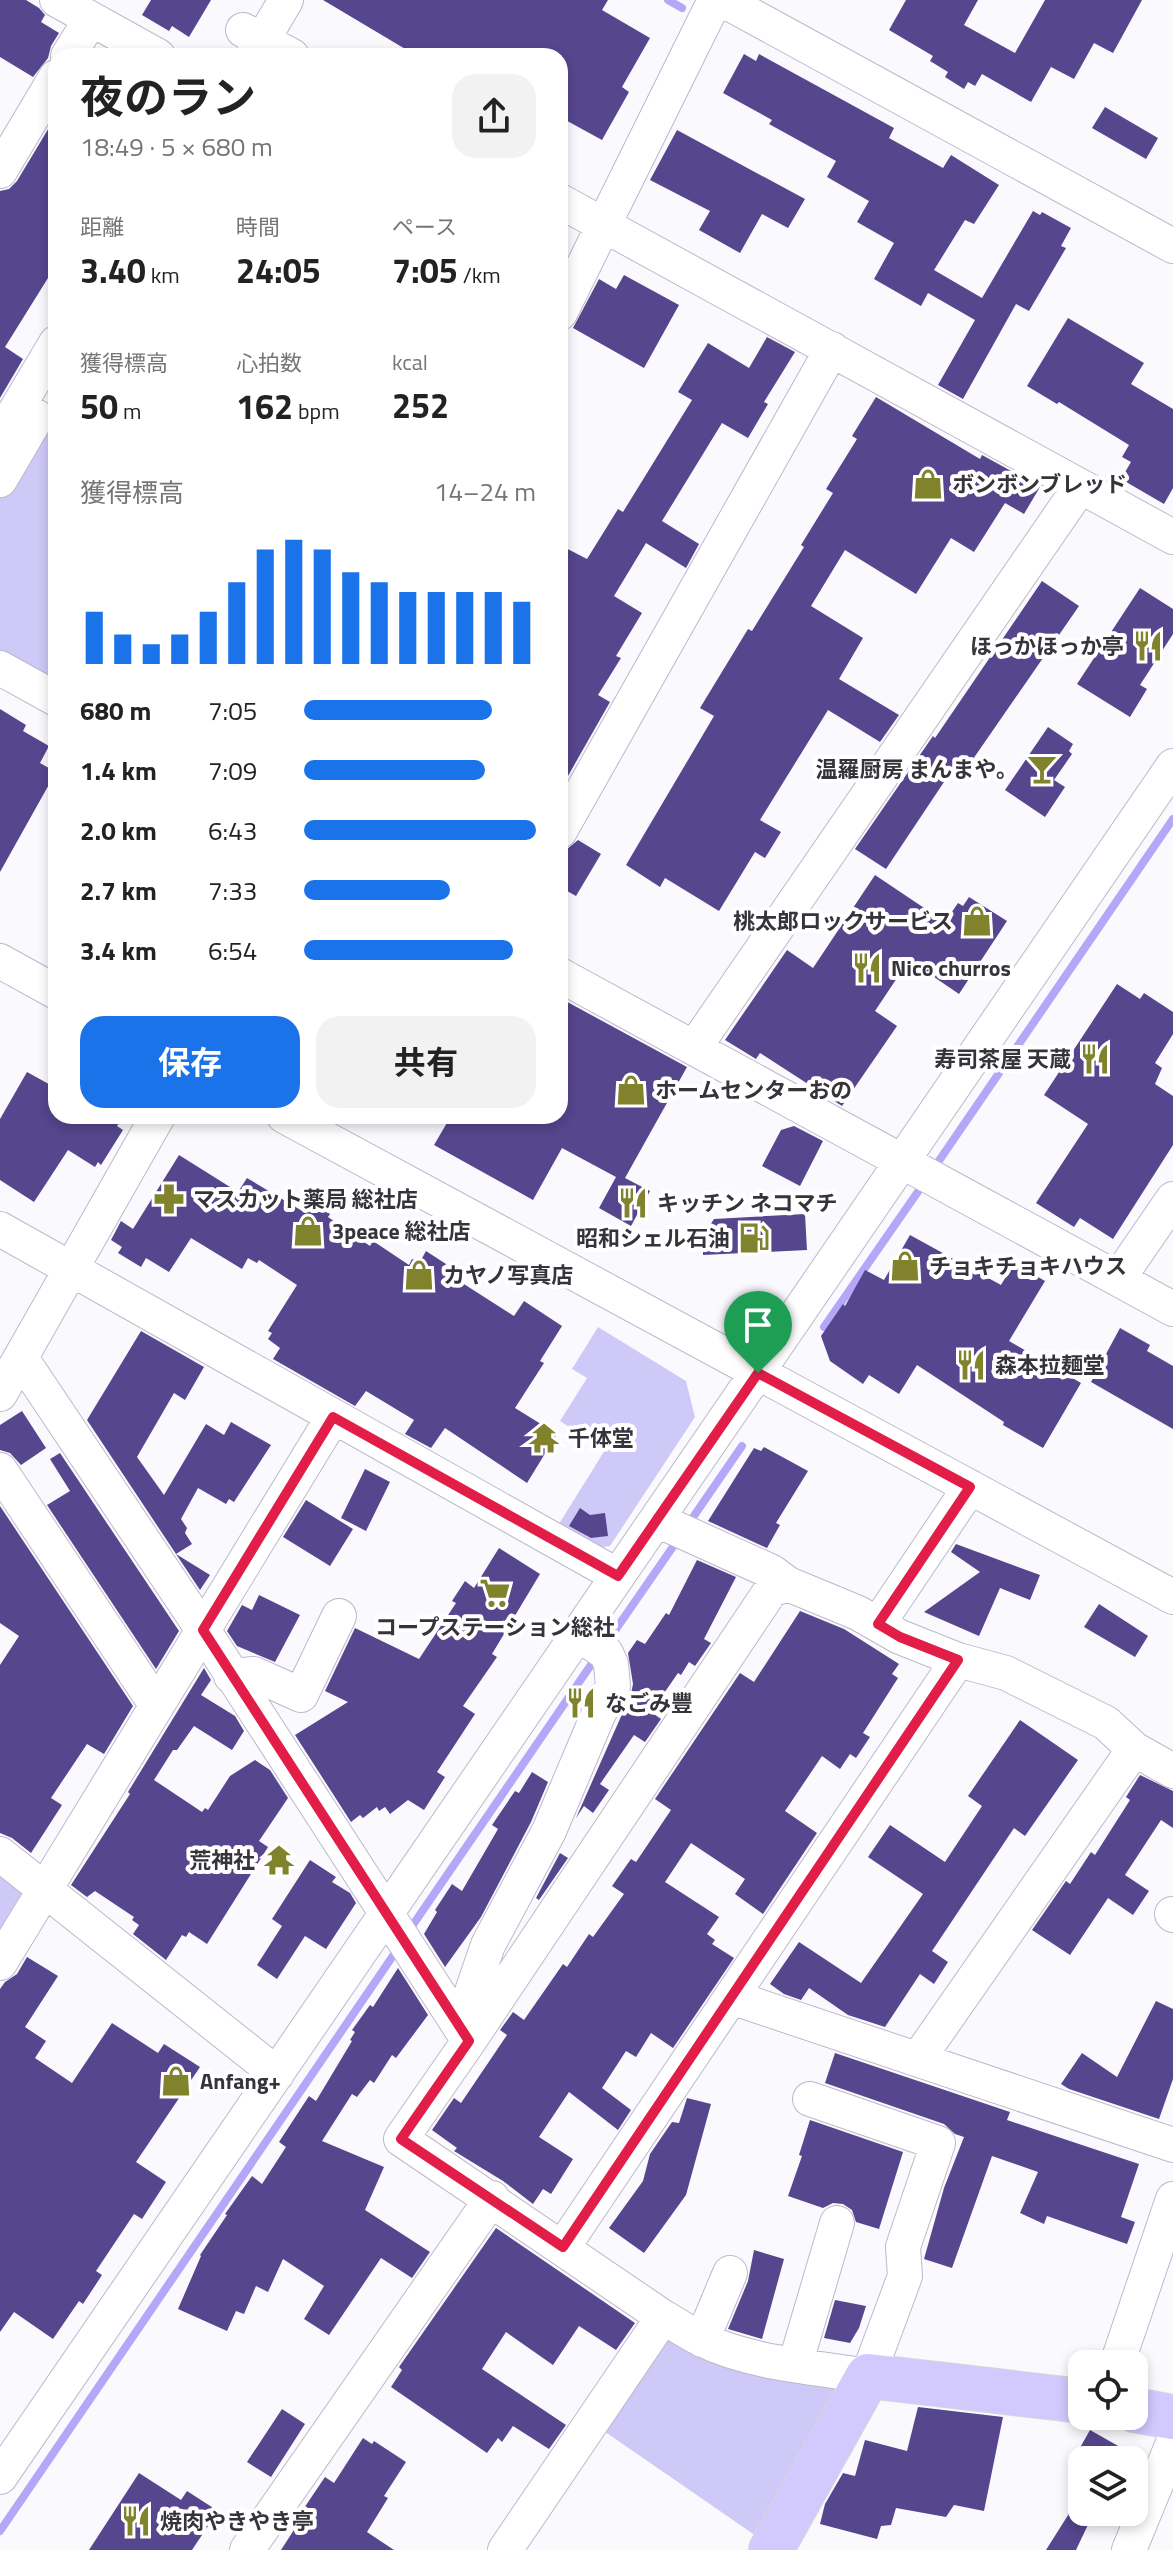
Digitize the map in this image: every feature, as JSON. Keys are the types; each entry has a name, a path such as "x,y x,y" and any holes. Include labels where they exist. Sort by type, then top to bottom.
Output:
{"main road":[{"path":"771,2550 868,2376 1068,2399"},
{"path":"1148,2413 1173,2417"}],"street":[{"path":"57,0 144,48"},
{"path":"255,47 260,0"},
{"path":"255,47 286,0"},
{"path":"568,297 715,0"},
{"path":"723,0 1173,246"},
{"path":"73,48 91,19"},
{"path":"0,171 48,90"},
{"path":"568,205 1173,537"},
{"path":"568,817 832,349"},
{"path":"5,419 48,355"},
{"path":"0,479 48,399"},
{"path":"694,1048 1080,487"},
{"path":"0,668 48,695"},
{"path":"0,2477 277,2074 399,1931 594,1645 618,1576 674,1528 758,1373 919,1171 1173,766"},
{"path":"0,961 48,988"},
{"path":"568,979 1173,1309"},
{"path":"0,1394 154,1124"},
{"path":"299,1124 1173,1597"},
{"path":"1118,1279 1173,1199"},
{"path":"0,1229 618,1576"},
{"path":"21,1358 203,1630 469,2041"},
{"path":"0,1963 333,1417"},
{"path":"0,1470 157,1706"},
{"path":"878,1624 970,1487"},
{"path":"674,1528 772,1572 788,1584 858,1613 900,1637 958,1660 1006,1673 1106,1723 1134,1749 1173,1771"},
{"path":"788,1584 771,1590 401,2139 663,2317 702,2340 736,2352 795,2365 868,2376 905,2276 903,2247 938,2143 810,2099"},
{"path":"231,1676 254,1674 301,1695 339,1616"},
{"path":"469,2041 467,2006 488,1945 549,1831 613,1686 611,1664 594,1645"},
{"path":"563,2247 958,1660"},
{"path":"918,2059 1134,1749"},
{"path":"0,1854 277,2074"},
{"path":"731,1997 1173,2145"},
{"path":"247,2550 492,2198"},
{"path":"1122,2350 1170,2218"},
{"path":"795,2365 837,2223"},
{"path":"702,2340 730,2273"},
{"path":"505,2550 663,2317"},
{"path":"1129,2550 1173,2443"}],"shaded area":[{"path":"48,417 48,683 0,657 0,496"},
{"path":"598,1327 686,1381 695,1417 610,1546 592,1549 557,1527 605,1450 560,1421 587,1378 572,1369"},
{"path":"0,1867 20,1883 23,1900 0,1936"},
{"path":"676,2338 838,2385 759,2538 601,2429 659,2342"}],"building":[{"path":"0,0 26,0 45,15 41,22 59,33 48,48 48,58 33,77 0,57"},
{"path":"151,0 211,0 189,37 172,26 169,31 142,15"},
{"path":"323,0 608,0 602,10 650,38 622,87 629,92 602,140 568,121 568,48 404,48"},
{"path":"906,0 978,0 964,25 1015,53 1045,0 1142,0 1113,53 1094,43 1074,79 1051,67 1031,102 982,74 975,86 968,82 964,89 945,77 948,72 930,61 933,56 889,30"},
{"path":"744,54 756,61 759,54 894,128 889,138 943,168 951,155 999,185 974,224 965,220 934,270 982,298 1033,211 1040,215 1042,212 1071,228 1061,246 1066,248 1029,311 1016,304 963,399 938,385 975,320 928,293 921,306 874,279 894,243 857,222 869,201 827,177 836,161 769,124 772,120 723,93"},
{"path":"1105,107 1158,138 1146,159 1092,128"},
{"path":"48,129 48,278 5,347 23,359 0,398 0,191 9,189"},
{"path":"677,130 805,199 788,228 762,214 740,253 699,230 710,211 650,180"},
{"path":"624,275 679,305 644,368 573,328 599,279 616,289"},
{"path":"1068,318 1144,363 1131,384 1173,409 1173,488 1164,504 1121,479 1131,462 1122,457 1129,445 1027,386"},
{"path":"767,337 795,352 764,402 768,404 748,438 722,423 662,521 699,544 686,568 646,543 614,596 642,613 616,656 621,658 598,695 610,702 568,776 568,549 587,559 618,509 623,512 692,400 678,392 708,343 749,368"},
{"path":"876,397 980,459 982,455 1040,487 1024,514 1005,503 974,552 951,538 916,594 845,550 811,606 863,638 839,679 899,715 880,742 828,710 760,820 781,832 765,858 755,852 719,911 665,878 660,887 626,865 714,716 700,708 748,629 752,631 804,547 801,545 833,493 826,489 857,439 852,436"},
{"path":"1042,581 1079,606 971,762 962,755 886,869 855,849"},
{"path":"1140,588 1173,609 1173,634 1140,685 1147,689 1130,717 1077,684"},
{"path":"0,709 26,725 23,731 48,745 40,763 48,768 48,786 0,872"},
{"path":"1048,727 1073,744 1069,751 1072,754 1054,780 1065,787 1045,817 1005,790"},
{"path":"578,840 601,854 576,896 568,892 568,848"},
{"path":"875,875 945,922 958,903 963,906 969,897 1007,921 959,994 909,960 875,1011 897,1026 842,1106 760,1053 756,1059 725,1040 787,950 813,968"},
{"path":"1117,984 1140,999 1144,993 1173,1012 1173,1034 1155,1063 1162,1068 1155,1084 1173,1096 1173,1145 1113,1239 1080,1218 1074,1227 1036,1203 1088,1124 1044,1095"},
{"path":"568,1002 687,1067 625,1178 650,1191 631,1226 599,1208 616,1177 562,1148 533,1200 434,1145 446,1124 568,1124"},
{"path":"27,1072 48,1084 48,1124 118,1124 123,1130 101,1165 98,1162 95,1167 68,1150 34,1202 0,1180 0,1119"},
{"path":"794,1126 823,1141 800,1186 762,1166 781,1130"},
{"path":"179,1155 238,1192 247,1178 304,1212 311,1201 330,1214 328,1217 370,1246 373,1241 409,1265 412,1259 420,1262 426,1251 446,1264 442,1270 514,1316 524,1301 562,1326 540,1361 544,1363 515,1408 557,1434 527,1483 445,1428 431,1448 405,1434 414,1420 366,1391 355,1406 273,1359 280,1348 268,1339 272,1333 268,1331 297,1285 259,1260 257,1263 248,1258 242,1269 191,1238 169,1272 146,1258 141,1267 118,1253 122,1247 111,1240 121,1221 133,1229"},
{"path":"805,1214 807,1250 703,1255 703,1236 714,1219"},
{"path":"910,1235 1001,1285 1014,1263 1045,1281 1009,1341 1081,1383 1043,1448 1003,1425 1004,1422 917,1365 899,1394 869,1375 863,1384 830,1361 821,1336 843,1304 845,1306 865,1270 884,1280"},
{"path":"1120,1328 1150,1345 1147,1351 1173,1366 1173,1429 1091,1382"},
{"path":"141,1331 204,1367 185,1400 174,1393 137,1457 164,1495 206,1424 224,1435 231,1422 271,1445 234,1502 229,1499 226,1504 198,1488 181,1519 192,1544 176,1554 87,1420"},
{"path":"22,1411 46,1448 21,1465 10,1453 0,1450 0,1425"},
{"path":"764,1447 808,1471 776,1523 780,1525 767,1548 708,1521 754,1448 761,1451"},
{"path":"60,1453 179,1631 156,1669 47,1505 70,1491 50,1459"},
{"path":"365,1469 390,1482 366,1531 341,1518"},
{"path":"306,1500 353,1529 330,1566 283,1537"},
{"path":"0,1506 133,1706 104,1754 87,1744 51,1798 62,1805 31,1853 0,1833 0,1665 19,1636 0,1623"},
{"path":"580,1508 590,1515 605,1513 608,1536 591,1538 569,1526"},
{"path":"956,1544 1040,1575 1030,1600 1000,1588 979,1636 924,1612 980,1572 951,1552"},
{"path":"499,1548 540,1574 492,1654 497,1657 463,1706 475,1714 437,1772 445,1777 424,1810 408,1800 390,1814 385,1807 379,1811 377,1807 363,1818 360,1815 351,1822 295,1735 348,1702 325,1691 355,1628 419,1659 456,1603 452,1601 465,1581 474,1588"},
{"path":"176,1554 210,1575 200,1590"},
{"path":"697,1560 736,1577 704,1639 711,1643 695,1666 689,1662 681,1675 678,1673 651,1712 661,1719 645,1742 634,1735 600,1784 609,1790 593,1813 584,1806 576,1818 631,1694 633,1684 628,1653 637,1640 645,1644 666,1613 669,1615"},
{"path":"259,1595 300,1615 275,1662 237,1646 227,1631 242,1605 252,1610"},
{"path":"1099,1604 1148,1636 1135,1657 1084,1627"},
{"path":"800,1611 844,1629 899,1664 892,1674 898,1678 863,1733 870,1737 856,1758 850,1754 840,1769 822,1756 785,1811 817,1833 763,1914 735,1894 745,1879 691,1843 665,1882 719,1917 707,1934 715,1940 712,1944 734,1958 673,2048 651,2033 636,2057 626,2051 602,2088 631,2110 618,2130 569,2092 539,2137 573,2159 551,2194 543,2189 533,2204 454,2151 457,2148 432,2130 454,2098 461,2103 507,2035 500,2030 513,2012 524,2020 563,1964 567,1967 589,1934 593,1937 624,1894 612,1886 631,1859 636,1862 671,1810 655,1799 740,1673 754,1682"},
{"path":"204,1668 211,1680 201,1695 235,1716 244,1731 232,1750 194,1726 177,1750 173,1750 154,1780 202,1812 205,1808 208,1810 230,1776 255,1760 270,1770 288,1798 259,1841 268,1847 207,1944 189,1932 186,1937 182,1935 166,1960 133,1934 139,1925 132,1920 134,1917 95,1891 87,1897 71,1885 130,1794 128,1792"},
{"path":"1020,1720 1078,1760 1025,1836 1014,1828 932,1951 948,1962 934,1984 920,1974 885,2027 848,2015 809,1988 801,2000 784,1994 770,1984 799,1942 861,1983 923,1894 868,1857 890,1825 945,1862 982,1806 968,1796"},
{"path":"532,1772 548,1782 531,1822 481,1917 445,1967 424,1934 452,1884 462,1891 498,1829 492,1825"},
{"path":"1140,1775 1173,1791 1173,1828 1161,1820 1125,1875 1149,1891 1133,1915 1108,1898 1070,1955 1032,1930 1066,1881 1070,1884 1091,1852 1095,1855 1130,1800 1126,1797"},
{"path":"560,1853 568,1858 539,1900 536,1898"},
{"path":"310,1860 336,1877 332,1882 350,1893 356,1903 326,1949 305,1936 277,1979 257,1965 282,1926 272,1919"},
{"path":"27,1957 58,1976 25,2027 46,2041 35,2058 72,2083 112,2023 158,2053 164,2044 200,2067 136,2162 166,2182 142,2219 134,2214 96,2271 102,2275 83,2304 79,2301 53,2339 14,2312 0,2332 0,1989 17,1974"},
{"path":"398,1968 428,2015 396,2058 392,2055 374,2083 370,2080 357,2097 352,2094 322,2141 384,2167 365,2210 430,2252 412,2278 381,2258 329,2335 304,2319 324,2286 283,2259 268,2292 256,2286 244,2314 236,2311 227,2331 178,2309 200,2255 225,2214 252,2176 262,2184 286,2147 279,2142 309,2096 316,2101 352,2041 355,2032 352,2030 370,2005 373,2007"},
{"path":"1156,2001 1173,2009 1173,2079 1159,2119 1061,2084 1082,2053 1117,2077"},
{"path":"835,2053 1010,2112 1007,2120 1139,2164 1121,2217 1135,2222 1127,2244 1047,2216 1044,2224 1020,2213 1038,2172 992,2156 952,2268 924,2259 944,2188 964,2137 944,2124 825,2083"},
{"path":"687,2098 711,2104 686,2195 644,2253 609,2228 643,2181 650,2154 672,2122 679,2123"},
{"path":"810,2120 903,2152 879,2229 856,2222 852,2210 843,2204 833,2203 823,2208 788,2196"},
{"path":"496,2228 635,2323 616,2350 579,2326 553,2365 506,2332 482,2369 566,2425 549,2449 513,2426 502,2442 498,2438 487,2453 391,2387 402,2370 399,2367"},
{"path":"754,2250 784,2259 762,2339 728,2329 748,2281"},
{"path":"835,2300 866,2306 850,2343 824,2338"},
{"path":"918,2407 1003,2417 984,2511 954,2505 946,2517 896,2508 891,2525 881,2526 877,2539 820,2524 825,2504 843,2473 855,2476 865,2440 907,2451"},
{"path":"282,2409 305,2424 271,2477 247,2462"},
{"path":"1090,2430 1118,2446 1081,2446"},
{"path":"363,2438 372,2444 374,2441 406,2462 384,2496 388,2498 367,2532 394,2550 281,2550 325,2477 334,2483"},
{"path":"139,2473 181,2500 187,2491 218,2511 192,2550 89,2550"},
{"path":"1068,2515 1068,2526 1087,2526 1076,2550 1046,2550"}],"waterway":[{"path":"668,0 682,8"},
{"path":"934,1168 1173,819"},
{"path":"824,1327 924,1183"},
{"path":"687,1526 742,1446"},
{"path":"605,1645 679,1538"},
{"path":"408,1932 597,1656"},
{"path":"0,2531 399,1947"}],"place":[{"name":"ボンボンブレッド","path":"928,484"},
{"name":"ほっかほっか亭","path":"1148,646"},
{"name":"温羅厨房 まんまや。","path":"1042,769"},
{"name":"桃太郎ロックサービス","path":"977,921"},
{"name":"Nico churros","path":"867,968"},
{"name":"寿司茶屋 天蔵","path":"1095,1059"},
{"name":"ホームセンターおの","path":"631,1090"},
{"name":"マスカット薬局 総社店","path":"169,1199"},
{"name":"キッチン ネコマチ","path":"633,1203"},
{"name":"3peace 総社店","path":"308,1231"},
{"name":"昭和シェル石油","path":"754,1238"},
{"name":"チョキチョキハウス","path":"905,1266"},
{"name":"カヤノ写真店","path":"419,1275"},
{"name":"森本拉麺堂","path":"971,1365"},
{"name":"千体堂","path":"544,1438"},
{"name":"コープステーション総社","path":"495,1593"},
{"name":"なごみ豐","path":"581,1703"},
{"name":"荒神社","path":"279,1860"},
{"name":"Anfang+","path":"176,2081"},
{"name":"焼肉やきやき亭","path":"136,2521"}],"route":[{"path":"758,1373 970,1487 878,1624 900,1637 958,1660 563,2247 401,2139 469,2041 203,1630 333,1417 618,1576 758,1373"}]}
